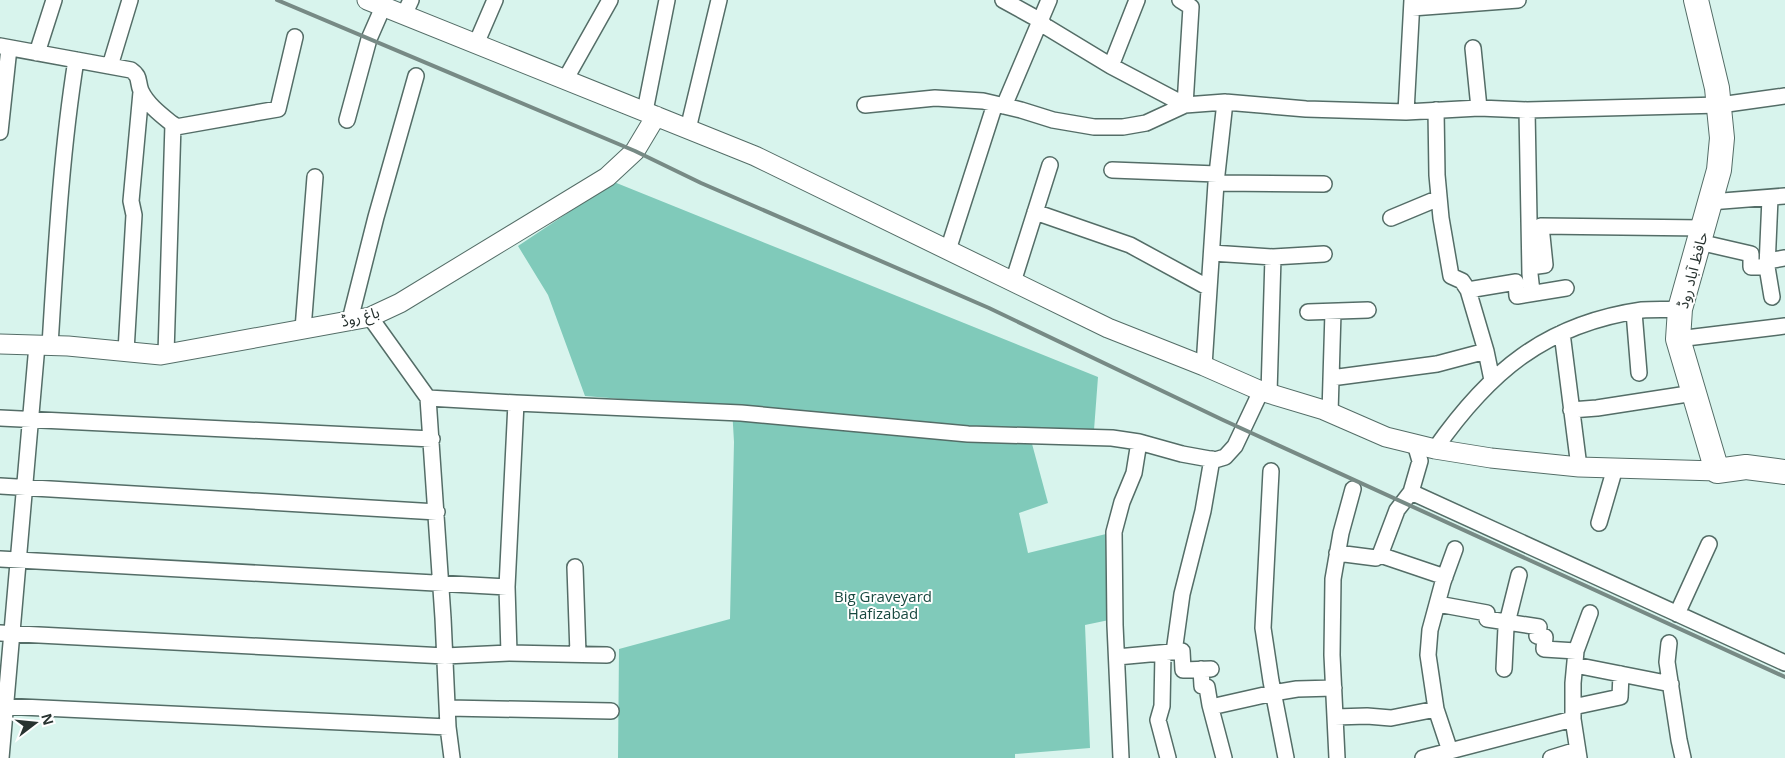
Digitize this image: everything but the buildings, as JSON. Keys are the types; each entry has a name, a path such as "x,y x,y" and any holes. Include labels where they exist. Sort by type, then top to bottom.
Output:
{"main road":[{"name":"حافظ آباد روڈ","path":"1696,0 1717,88 1722,138 1719,170 1680,310 1678,339 1717,470"},
{"path":"1717,470 1746,467 1785,472"}],"street":[{"path":"36,53 54,0"},
{"path":"110,66 130,0"},
{"path":"476,44 494,0"},
{"path":"565,80 610,0"},
{"path":"650,114 667,0"},
{"path":"688,129 719,0"},
{"path":"1004,0 1112,66 1185,105"},
{"path":"948,250 1000,105 1041,21 1049,0"},
{"path":"1112,66 1137,0"},
{"path":"1180,0 1191,7 1185,105"},
{"path":"1406,112 1412,4 1518,0"},
{"path":"347,120 370,39 375,3 408,8 476,44 755,156 1108,328 1265,392 1330,413 1386,437 1435,449 1491,458 1579,467 1717,470"},
{"path":"141,92 153,107 176,127 278,108 295,37"},
{"path":"0,132 4,47 131,70 137,74 141,92 131,201 134,215 126,351"},
{"path":"1473,48 1479,108"},
{"path":"1,758 6,633 18,560 31,419 43,345 68,110 76,60"},
{"path":"350,320 376,217 416,76"},
{"path":"865,105 935,98 983,101 1053,120 1094,128 1123,127 1146,123 1185,105 1225,102 1306,109 1406,112 1479,108 1527,110 1720,105 1785,96"},
{"path":"1204,366 1216,179 1225,102"},
{"path":"1436,110 1439,198 1450,276 1462,281 1468,290 1492,380"},
{"path":"1527,110 1532,292"},
{"name":"باغ روڈ","path":"0,344 43,345 166,354 370,317 400,303 607,177 635,151 650,114"},
{"path":"166,354 173,124"},
{"path":"1013,282 1050,164"},
{"path":"1112,170 1216,179 1324,184"},
{"path":"303,329 315,177"},
{"path":"1710,202 1785,196"},
{"path":"1391,218 1439,198"},
{"path":"1770,198 1767,264 1772,297"},
{"path":"1035,212 1130,245 1209,288"},
{"path":"1530,267 1545,265 1541,226 1701,235 1751,254 1751,267 1785,258"},
{"path":"1212,253 1273,257 1324,254"},
{"path":"428,398 516,404 741,413 968,434 1112,438 1139,442 1182,454 1212,459 1224,457 1235,446 1265,392 1273,257"},
{"path":"1468,290 1516,282 1517,296 1532,292 1566,288"},
{"path":"1308,312 1368,310"},
{"path":"1435,449 1457,418 1492,380 1539,344 1562,333 1610,316 1643,310 1680,310"},
{"path":"1330,413 1333,312"},
{"path":"1634,312 1639,373"},
{"path":"370,317 428,398 437,512 448,727 452,758"},
{"path":"1678,339 1785,326"},
{"path":"1562,333 1579,467"},
{"path":"1331,378 1437,364 1486,352"},
{"path":"1571,410 1597,408 1694,393"},
{"path":"509,653 507,587 516,404"},
{"path":"0,418 432,439"},
{"path":"1121,758 1114,532 1122,502 1134,473 1139,442"},
{"path":"1337,552 1376,558 1380,555 1398,510 1411,492 1420,460 1416,444"},
{"path":"1168,758 1158,720 1162,706 1168,652 1203,511 1212,459"},
{"path":"1599,523 1615,468"},
{"path":"1271,471 1263,628 1286,758"},
{"path":"0,486 437,512"},
{"path":"1337,758 1332,655 1333,579 1337,552 1353,488"},
{"path":"1411,492 1785,663"},
{"path":"1677,614 1709,544"},
{"path":"1454,549 1430,630 1428,655 1436,709 1460,752"},
{"path":"1380,555 1445,577"},
{"path":"0,559 507,587"},
{"path":"575,567 578,654"},
{"path":"1504,668 1507,622 1519,574"},
{"path":"1438,604 1487,613 1487,619 1539,627 1537,636 1545,637 1544,649 1620,674 1671,684"},
{"path":"1551,758 1578,754 1573,713 1575,658 1590,614"},
{"path":"6,633 445,656 509,653 607,654"},
{"path":"1669,643 1667,662 1683,758"},
{"path":"1117,657 1182,651 1182,670 1206,669 1202,686 1208,687 1210,707 1224,758"},
{"path":"1423,758 1460,752 1620,697 1620,674"},
{"path":"1210,707 1297,689 1334,688"},
{"path":"3,706 448,727"},
{"path":"448,708 612,711"},
{"path":"1335,717 1367,716 1391,718 1436,709"}],"green space":[{"name":"Big Graveyard Hafizabad","path":"614,182 1098,377 1094,430 1028,429 1048,503 1019,513 1028,553 1106,534 1109,620 1085,625 1090,748 1015,754 1015,758 618,758 619,649 730,619 734,442 732,408 585,396 548,295 518,246"}],"railway":[{"path":"277,0 635,151 701,183 989,308 1223,420 1785,677"}]}
